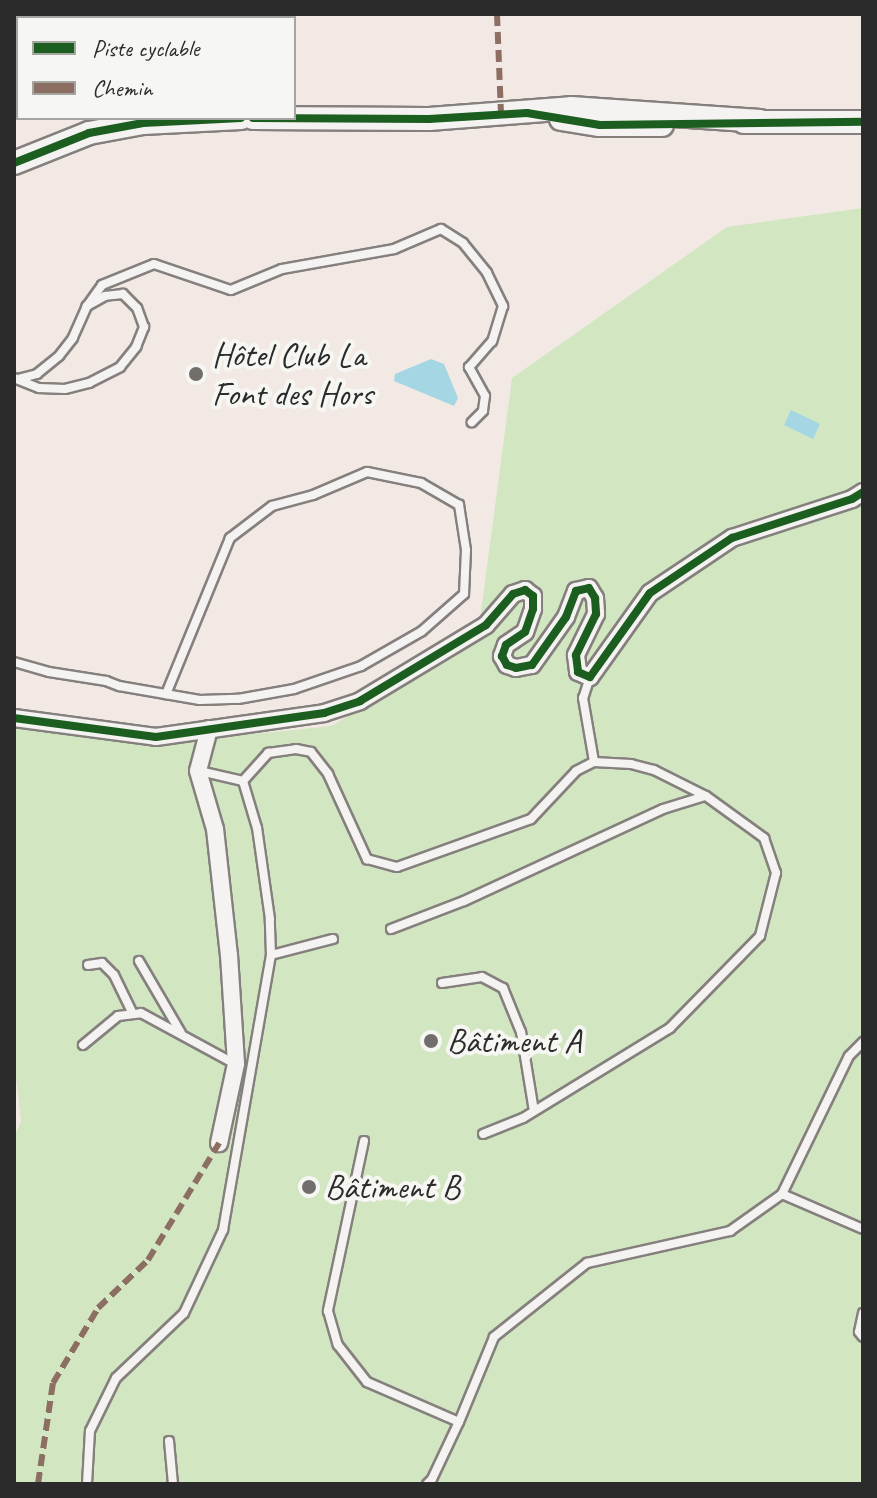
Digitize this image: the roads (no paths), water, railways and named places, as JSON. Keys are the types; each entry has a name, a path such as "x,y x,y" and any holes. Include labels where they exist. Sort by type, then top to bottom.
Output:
{"main road":[{"path":"296,118 429,119 527,113 600,125 863,122"},
{"path":"14,163 89,133 143,123 202,120"}],"street":[{"path":"14,718 156,737 324,713 360,701 486,625 513,594 525,590 533,596 533,609 525,632 506,645 502,656 507,665 516,668 532,665 566,617 576,591 589,588 595,598 596,614 576,655 578,672 590,677 650,593 732,538 852,499 863,492"},
{"path":"209,729 198,771 215,829 229,955 236,1064 219,1143"}],"lane":[{"path":"16,378 37,374 59,356 73,338 87,306 102,285 154,264 231,290 282,269 394,249 441,229 463,243 479,263 503,306 492,341 469,367 485,396 483,411 472,422"},
{"path":"16,378 39,388 65,389 89,383 120,367 136,347 144,327 137,308 123,294 105,296 87,306"},
{"path":"14,662 49,672 166,694 200,700 238,699 294,689 361,666 422,631 464,594 466,550 459,505 421,483 367,472 313,495 272,506 230,538 166,694"},
{"path":"590,677 583,698 594,762"},
{"path":"243,781 268,753 296,749 311,752 328,774 367,859 397,867 531,819 576,771 594,762 631,764 654,770 706,796 764,838 776,873 760,936 670,1028 534,1111 483,1134"},
{"path":"198,771 243,781"},
{"path":"87,1484 90,1431 116,1378 184,1313 223,1230 271,955 270,919 257,828 243,781"},
{"path":"391,929 464,901 663,809 706,796"},
{"path":"271,955 333,939"},
{"path":"139,961 142,972 183,1037"},
{"path":"88,965 102,963 114,975 133,1014"},
{"path":"442,983 482,977 503,988 521,1032 534,1111"},
{"path":"83,1045 118,1016 141,1013 236,1064"},
{"path":"427,1484 459,1422 494,1337 587,1263 730,1231 782,1194 849,1056 863,1042"},
{"path":"364,1141 328,1311 338,1345 367,1382 459,1422"},
{"path":"782,1194 863,1229"},
{"path":"863,1313 859,1332 863,1337"},
{"path":"169,1441 173,1484"}],"water":[{"path":"431,359 444,364 458,398 454,406 394,381 395,374"},
{"path":"791,410 820,424 813,439 784,425"}],"place":[{"name":"Hôtel Club La Font des Hors","path":"196,374"},
{"name":"Bâtiment A","path":"431,1041"},
{"name":"Bâtiment B","path":"309,1187"}]}
